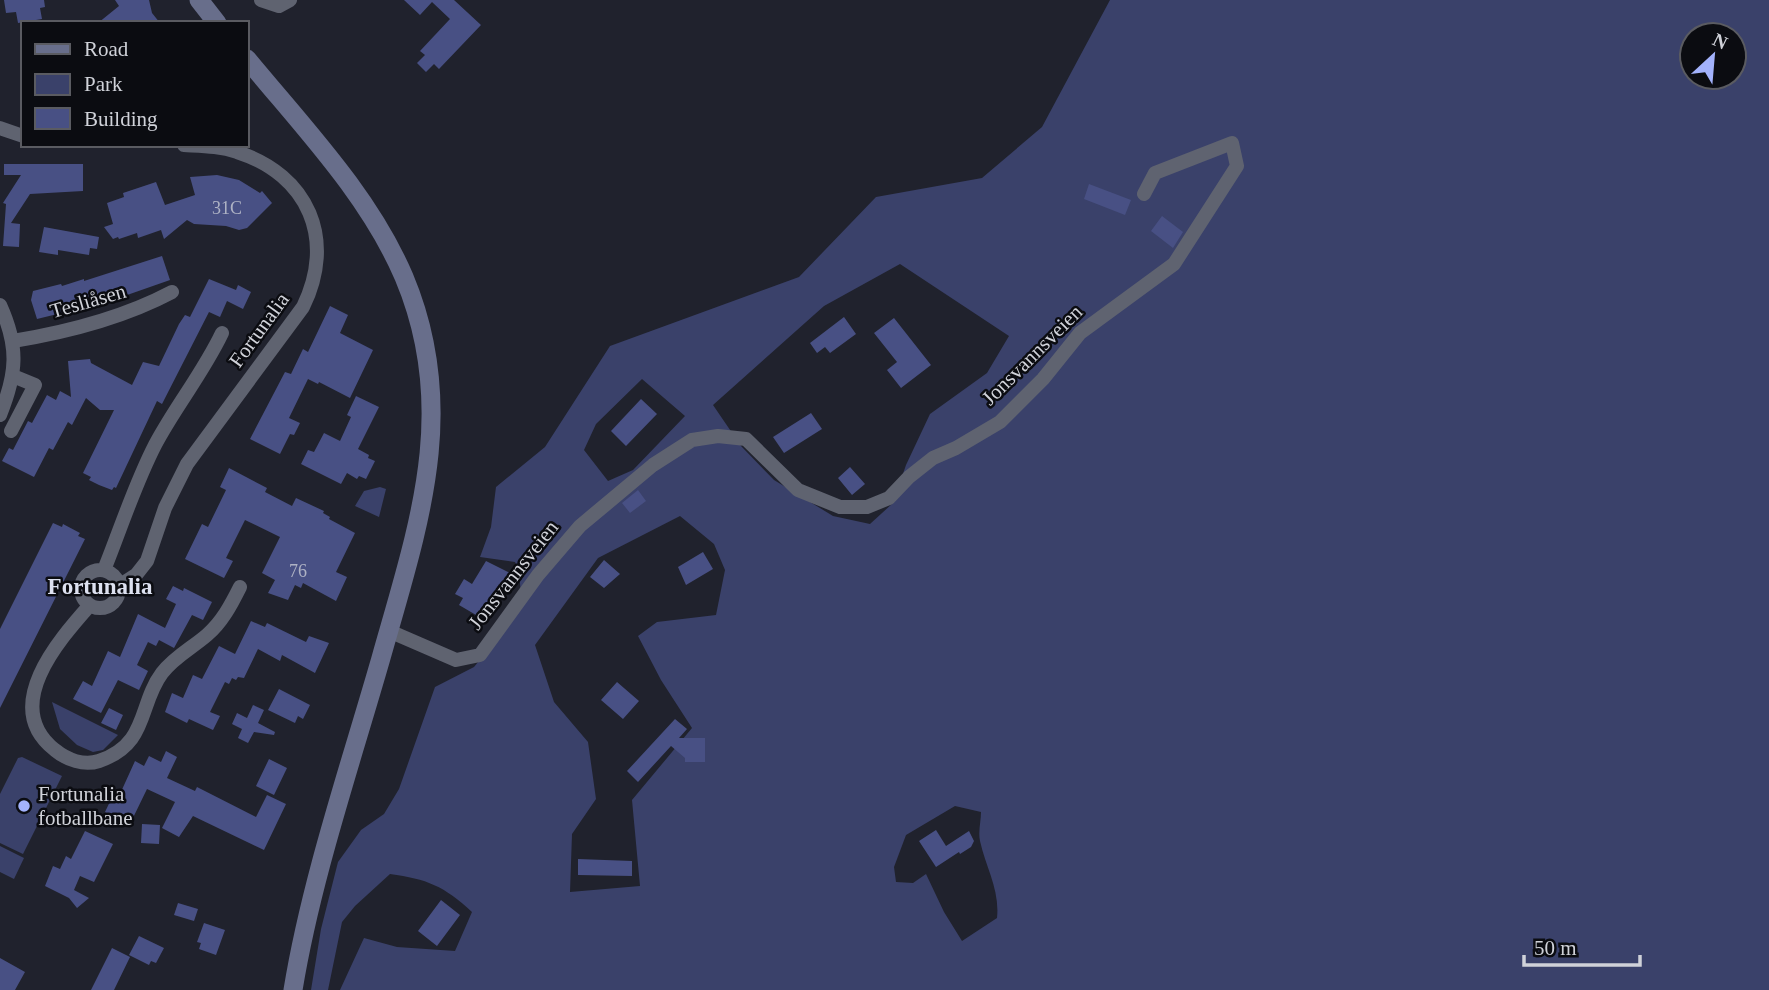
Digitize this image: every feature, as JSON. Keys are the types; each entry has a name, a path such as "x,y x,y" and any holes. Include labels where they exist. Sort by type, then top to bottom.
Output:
{"main road":[{"path":"199,0 215,21"},
{"path":"248,60 327,158 378,227 408,288 425,344 433,412 429,468 420,514 317,884 293,990"}],"street":[{"path":"261,0 279,6 290,0"},
{"path":"0,128 21,135"},
{"name":"Jonsvannsveien","path":"389,631 456,660 480,655 538,575 580,526 653,465 692,440 718,436 746,439 798,490 840,507 867,507 889,498 933,458 1000,422 1043,379 1080,333 1174,264 1237,166 1232,143 1155,173 1144,194"},
{"name":"Fortunalia","path":"219,147 250,156 283,178 301,198 310,213 317,236 318,261 315,278 303,307 187,464 165,508 147,561 136,575 119,586 117,598 108,607 90,605 82,594 83,582 91,572 104,570 140,475 168,422 222,333"},
{"name":"Tesliåsen","path":"13,341 58,333 143,308 172,292"},
{"path":"0,305 13,341 15,360 13,376 0,415"},
{"path":"11,431 35,385 13,376"},
{"path":"104,570 114,576 119,586"},
{"name":"Fortunalia","path":"90,605 51,651 35,688 32,709 37,729 49,746 67,758 93,762 111,755 137,732 160,676 217,625 240,587"}],"green space":[{"path":"1110,0 1769,0 1769,990 340,990 364,938 397,947 455,951 472,912 434,885 390,874 355,906 342,922 328,990 311,990 321,929 338,862 361,830 384,814 399,789 435,687 474,667 522,608 519,571 515,562 480,557 491,527 496,487 545,447 610,346 799,277 876,197 982,178 1042,127","holes":["900,264 1009,336 987,373 930,414 906,465 893,503 870,524 833,516 774,480 741,446 713,405 824,306","642,379 685,416 633,470 608,481 584,450 596,424","680,516 714,544 725,570 716,615 657,622 638,636 661,680 692,728 632,800 640,886 570,892 572,834 596,799 588,742 554,702 535,645 598,558","955,806 981,812 979,838 995,888 997,918 962,941 944,912 926,874 913,883 896,882 894,867 906,835"]},
{"path":"380,487 386,489 379,517 355,506 364,491"},
{"path":"52,702 118,735 103,750 93,752 77,745 60,729"},
{"name":"Fortunalia fotballbane","path":"22,757 62,776 23,854 0,843 0,794 18,758"},
{"path":"0,846 24,858 14,879 0,872"}],"building":[{"path":"4,0 44,0 45,7 40,8 42,19 18,23 16,12 6,13"},
{"path":"115,0 149,0 152,13 158,21 100,21 119,6"},
{"path":"404,0 454,0 481,25 439,69 434,64 426,72 417,63 425,55 420,51 450,19 432,2 420,15"},
{"path":"4,164 83,164 83,191 30,194 11,223 20,224 19,247 3,246 6,204 3,203 21,175 4,175"},
{"path":"217,175 239,180 260,193 262,191 272,203 247,228 239,230 226,226 194,224 187,220 164,239 161,230 138,238 137,233 113,239 104,227 113,224 107,203 124,197 123,193 156,182 165,205 195,195 190,177"},
{"path":"1089,184 1131,200 1125,215 1084,199"},
{"path":"1162,216 1183,232 1173,248 1151,231"},
{"path":"44,227 99,237 97,249 90,248 89,255 58,250 58,255 39,252"},
{"path":"162,256 170,280 90,308 37,319 31,300 33,291 84,281"},
{"path":"209,279 236,290 238,285 251,292 243,309 227,301 220,317 209,312 162,404 157,401 116,488 112,490 99,485 83,473 114,410 100,410 86,398 72,425 68,422 53,450 49,448 34,477 2,461 9,448 13,450 28,421 32,423 47,395 56,400 60,391 71,397 68,361 90,359 91,363 132,385 143,362 159,366 179,324 185,315 190,317"},
{"path":"330,306 348,315 340,333 373,350 350,398 308,379 289,418 300,423 294,435 290,434 280,454 250,439 285,372 291,374 303,349 308,352"},
{"path":"844,317 856,334 830,353 825,347 817,353 810,343"},
{"path":"894,318 931,365 901,388 887,370 897,362 874,333"},
{"path":"356,396 379,407 358,449 375,461 366,479 359,476 357,479 347,473 341,484 301,464 308,450 314,452 324,433 340,441 351,417 347,415"},
{"path":"641,399 657,414 626,446 611,431"},
{"path":"811,413 822,429 784,453 773,437"},
{"path":"850,467 865,484 852,495 838,478"},
{"path":"229,468 267,488 265,492 292,506 296,498 324,511 329,519 355,533 336,572 347,577 336,601 303,583 301,588 295,585 288,600 268,593 275,580 262,573 280,537 245,520 226,558 233,561 224,578 185,559 202,524 208,527 226,490 220,487"},
{"path":"638,490 646,501 630,513 622,503"},
{"path":"53,523 62,527 63,524 80,533 78,536 85,539 0,708 0,629"},
{"path":"703,552 713,569 686,585 678,567"},
{"path":"604,560 620,574 604,588 590,577"},
{"path":"486,561 516,576 508,589 499,584 483,612 479,610 476,615 459,605 463,598 455,594 464,579 472,584"},
{"path":"173,586 183,591 184,588 212,602 203,620 192,615 174,648 159,640 156,646 148,642 137,665 148,671 139,690 118,680 101,713 73,699 83,681 92,686 108,651 120,657 138,614 165,628 176,604 166,599"},
{"path":"251,621 265,627 267,623 306,642 309,636 329,643 315,673 282,655 280,661 258,649 244,678 232,678 229,684 225,682 210,712 220,716 213,730 189,719 187,723 165,712 172,693 183,698 193,675 202,679 219,646 235,654"},
{"path":"617,682 639,701 623,719 601,700"},
{"path":"279,689 310,705 303,719 298,716 295,723 268,710"},
{"path":"253,705 264,710 258,723 275,732 274,735 254,732 248,743 238,738 242,729 232,724 237,713 247,718"},
{"path":"109,708 123,715 116,730 101,723"},
{"path":"675,719 687,729 679,738 705,738 705,762 685,762 685,758 671,746 638,782 627,771"},
{"path":"166,751 177,757 167,778 195,791 197,787 256,817 267,795 286,804 264,850 193,816 179,837 162,828 175,802 147,789 130,824 105,812 115,791 120,794 135,761 144,766 149,756 161,762"},
{"path":"269,759 287,768 274,795 256,786"},
{"path":"142,824 160,825 159,844 141,843"},
{"path":"936,830 946,846 969,831 974,841 971,847 936,867 919,841"},
{"path":"85,831 113,844 94,882 80,876 74,890 89,898 77,908 69,898 45,886 53,866 60,869 66,856 71,859"},
{"path":"578,859 632,861 632,876 578,875"},
{"path":"441,900 460,915 437,946 418,931"},
{"path":"178,903 198,909 194,921 174,915"},
{"path":"204,923 225,930 216,955 199,949 201,943 197,942"},
{"path":"139,936 164,948 156,963 151,961 149,965 129,955"},
{"path":"112,948 130,957 114,990 91,990"},
{"path":"0,958 25,972 15,990 0,990"}],"place":[{"name":"Fortunalia fotballbane","path":"24,806"}],"district":[{"name":"Fortunalia","path":"100,586"}]}
